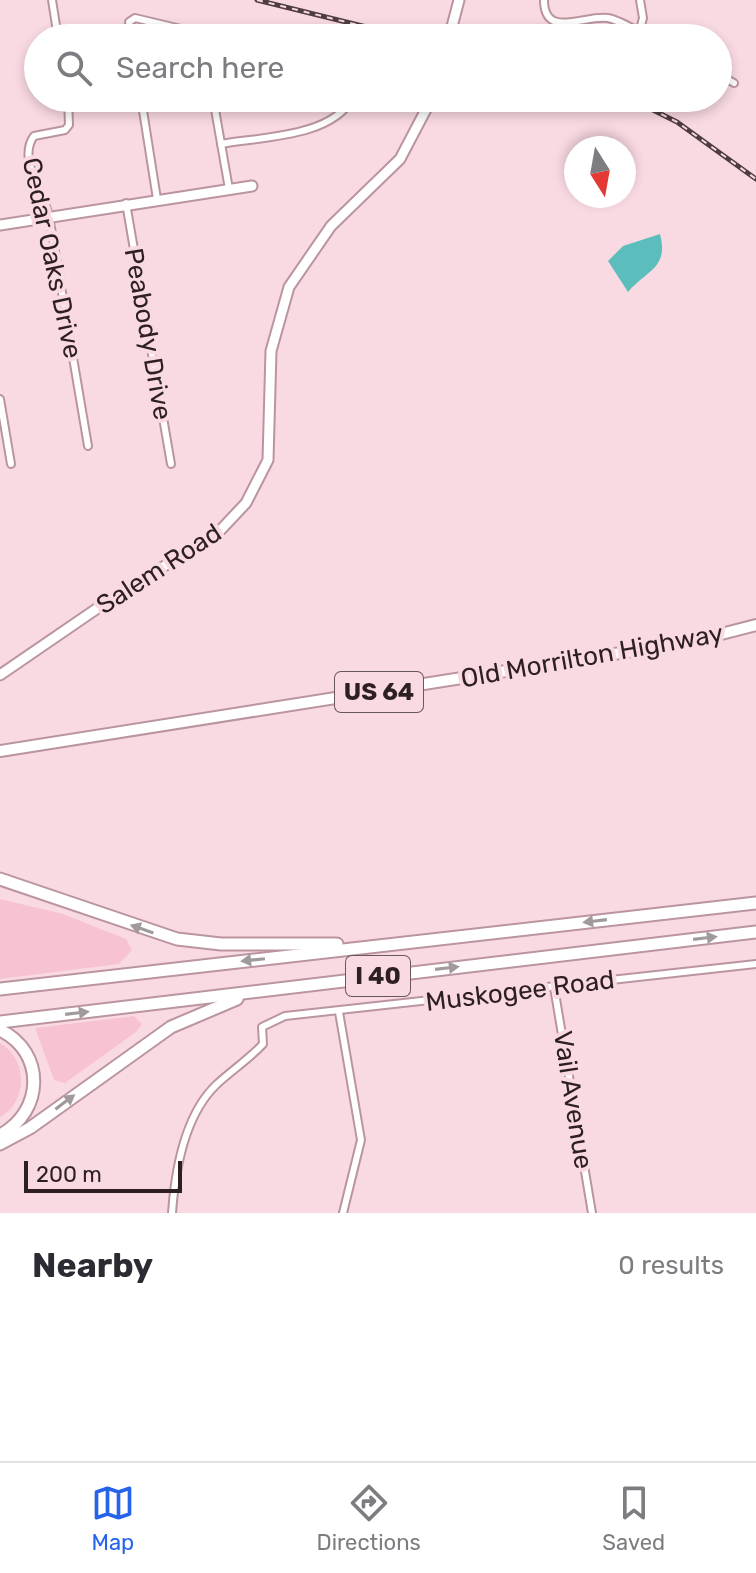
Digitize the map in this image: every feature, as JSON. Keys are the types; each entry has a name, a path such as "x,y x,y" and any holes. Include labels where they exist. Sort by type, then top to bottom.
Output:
{"highway":[{"path":"0,879 177,939 230,944 386,944"},
{"name":"I 40","path":"0,989 756,903"},
{"name":"I 40","path":"0,1022 756,932"},
{"path":"0,1144 37,1124 176,1024 216,1006 273,990"},
{"path":"0,1030 14,1038 27,1054 35,1083 24,1116 0,1135"}],"main road":[{"path":"452,24 459,0"},
{"name":"Salem Road","path":"0,675 124,590 215,536 246,503 268,460 271,351 289,287 331,226 400,159 425,112"},
{"path":"0,225 126,203 252,186"},
{"name":"Old Morrilton Highway","path":"0,751 690,642 756,625"}],"street":[{"path":"52,0 56,24"},
{"path":"544,0 551,19 567,24 607,18 620,24"},
{"path":"640,0 641,24"},
{"path":"130,24 130,20 145,19 164,24"},
{"name":"Cedar Oaks Drive","path":"69,112 69,125 65,130 34,136 29,145 33,178 45,198 49,216 88,446"},
{"path":"143,112 157,199"},
{"path":"215,112 229,189"},
{"path":"221,144 322,126 342,112"},
{"name":"Peabody Drive","path":"126,203 171,464"},
{"path":"0,399 11,464"},
{"name":"Muskogee Road","path":"172,1213 174,1180 199,1109 213,1088 263,1044 262,1027 285,1016 756,964"},
{"name":"Vail Avenue","path":"554,987 592,1213"},
{"path":"339,1012 361,1140 343,1213"}],"shaded area":[{"path":"0,899 63,914 126,939 132,950 119,964 0,979"},
{"path":"134,1016 142,1024 136,1032 65,1083 54,1080 35,1028"},
{"path":"0,1043 16,1059 21,1080 16,1101 0,1117"}],"water":[{"path":"660,234 662,245 659,261 628,292 608,261 623,246"}],"railway":[{"path":"257,0 354,24"},
{"path":"657,112 677,122 756,179"}]}
